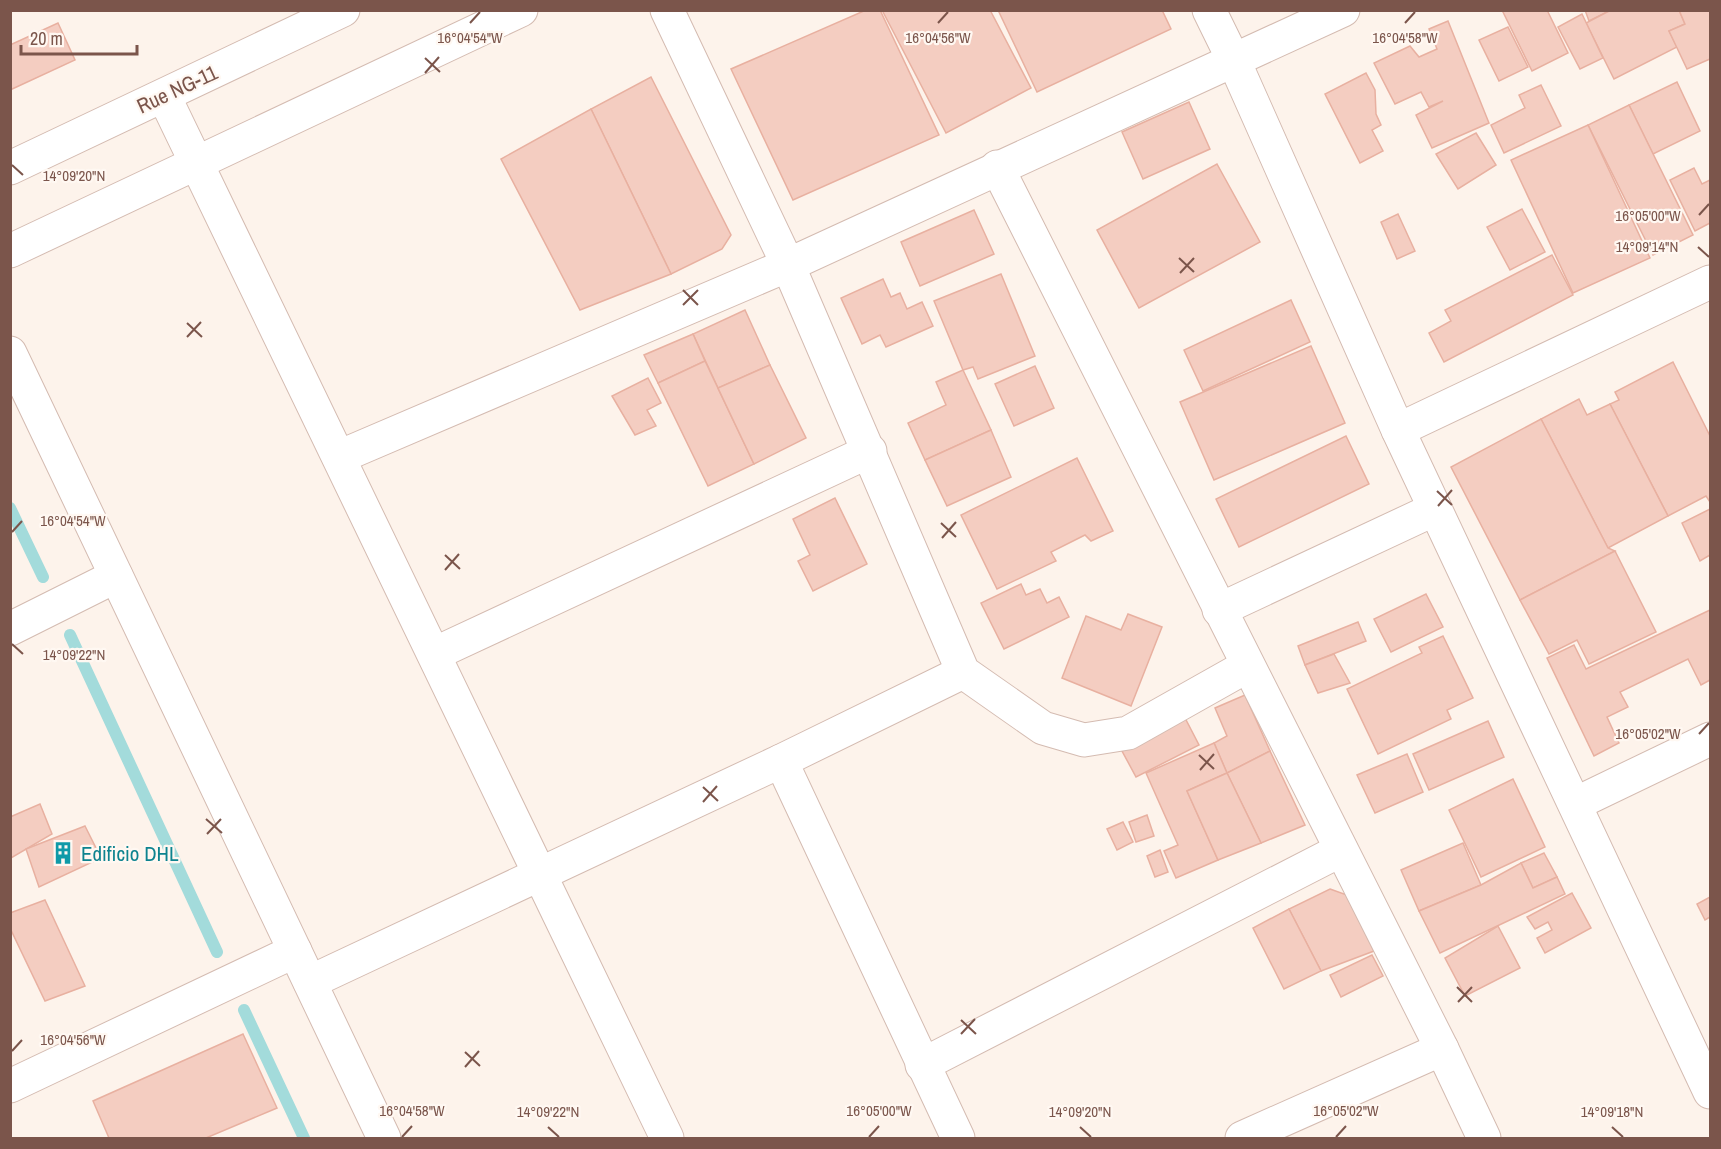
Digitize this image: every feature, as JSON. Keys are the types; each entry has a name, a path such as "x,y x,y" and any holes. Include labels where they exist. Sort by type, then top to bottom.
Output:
{"street":[{"path":"10,251 521,10"},
{"path":"667,10 788,265 870,451 963,672 1042,728 1084,740 1128,733 1247,666"},
{"path":"1209,10 1234,61 1398,430 1710,1092"},
{"path":"339,457 788,265 1343,10"},
{"name":"Rue NG-11","path":"10,168 340,11"},
{"path":"164,96 667,1138"},
{"path":"997,167 1442,1049 1484,1138"},
{"path":"1398,430 1710,282"},
{"path":"10,352 384,1138"},
{"path":"434,654 870,451"},
{"path":"1219,610 1435,509"},
{"path":"10,629 116,576"},
{"path":"310,982 781,761 963,672"},
{"path":"1575,804 1710,739"},
{"path":"781,761 958,1138"},
{"path":"922,1065 1341,850"},
{"path":"10,1086 295,951"},
{"path":"1242,1138 1442,1049"}],"building":[{"path":"866,10 880,10 939,135 793,200 731,69"},
{"path":"882,10 990,10 1031,88 946,133"},
{"path":"998,10 1162,10 1171,29 1037,92"},
{"path":"1502,10 1547,10 1568,53 1532,71"},
{"path":"1585,10 1611,10 1589,21"},
{"path":"1611,10 1679,10 1685,24 1669,31 1677,47 1614,79 1586,23"},
{"path":"1679,10 1710,10 1710,59 1687,69 1669,31 1685,24"},
{"path":"1582,14 1603,58 1580,69 1558,27"},
{"path":"1448,21 1489,123 1432,148 1416,115 1443,101 1429,107 1421,92 1395,104 1374,63 1410,46 1419,57 1437,49 1429,29"},
{"path":"58,23 75,60 10,90 10,45"},
{"path":"1508,27 1528,67 1499,81 1479,40"},
{"path":"1366,73 1375,90 1376,114 1381,125 1372,130 1383,151 1360,163 1325,94"},
{"path":"651,77 731,235 722,249 671,274 591,109"},
{"path":"1677,82 1700,131 1653,154 1629,105"},
{"path":"1541,85 1561,126 1504,153 1491,125 1525,108 1519,95"},
{"path":"1189,102 1210,149 1143,179 1122,132"},
{"path":"1629,105 1693,235 1653,255 1588,125"},
{"path":"591,109 671,274 580,310 501,159"},
{"path":"1588,125 1650,258 1573,293 1511,160"},
{"path":"1476,133 1496,165 1458,189 1436,154"},
{"path":"1217,164 1260,242 1139,308 1097,230"},
{"path":"1694,168 1702,184 1710,180 1710,223 1695,231 1670,180"},
{"path":"1522,209 1545,252 1510,270 1487,227"},
{"path":"974,210 994,254 920,286 901,242"},
{"path":"1398,214 1415,251 1397,259 1381,222"},
{"path":"1552,255 1573,295 1444,362 1429,333 1451,321 1445,310"},
{"path":"1001,274 1035,356 978,379 973,367 963,370 934,301"},
{"path":"883,279 891,297 900,293 907,309 922,302 933,326 886,347 880,335 862,344 841,298"},
{"path":"1291,300 1310,342 1203,391 1184,350"},
{"path":"745,310 770,365 718,388 693,334"},
{"path":"693,334 705,361 658,383 644,355"},
{"path":"1311,346 1345,423 1214,480 1180,402"},
{"path":"705,361 754,464 708,486 658,383"},
{"path":"1673,362 1710,436 1710,502 1706,496 1668,516 1610,404 1619,400 1615,392"},
{"path":"770,365 806,438 754,464 718,388"},
{"path":"1035,366 1054,408 1014,426 995,384"},
{"path":"963,370 991,430 925,460 908,423 946,405 936,382"},
{"path":"648,378 661,403 647,410 656,426 635,435 612,396"},
{"path":"1579,399 1587,415 1610,404 1668,516 1608,548 1541,419"},
{"path":"1541,419 1608,548 1615,551 1520,600 1451,467"},
{"path":"991,430 1011,477 947,506 925,460"},
{"path":"1346,436 1369,484 1239,547 1216,499"},
{"path":"1077,458 1113,531 1091,541 1085,535 1051,552 1056,561 997,589 961,515"},
{"path":"835,498 867,564 813,591 798,561 810,555 793,519"},
{"path":"1710,509 1710,555 1700,561 1682,523"},
{"path":"1615,551 1656,632 1589,664 1577,640 1549,654 1520,600"},
{"path":"1021,584 1026,595 1040,589 1047,603 1059,597 1069,617 1004,649 981,603"},
{"path":"1426,594 1443,627 1391,652 1374,619"},
{"path":"1710,610 1710,680 1701,685 1688,659 1620,692 1628,707 1607,717 1619,743 1594,756 1547,658 1574,645 1586,669"},
{"path":"1128,614 1162,627 1131,706 1062,678 1086,616 1121,630"},
{"path":"1358,622 1366,641 1305,665 1298,646"},
{"path":"1443,636 1473,698 1447,710 1451,719 1378,754 1347,689 1422,653 1419,647"},
{"path":"1334,654 1350,683 1318,693 1305,665"},
{"path":"1245,695 1270,751 1227,773 1214,743 1227,736 1215,708"},
{"path":"1183,714 1199,745 1136,777 1122,751 1163,729"},
{"path":"1488,721 1504,757 1429,790 1413,754"},
{"path":"1214,743 1227,773 1187,791 1218,860 1176,878 1164,851 1178,845 1146,773"},
{"path":"1270,751 1305,825 1261,843 1227,773"},
{"path":"1407,754 1423,792 1375,813 1357,775"},
{"path":"1227,773 1261,843 1218,860 1187,791"},
{"path":"1513,779 1545,847 1481,877 1449,810"},
{"path":"40,804 52,834 11,858 10,817"},
{"path":"1147,815 1154,836 1136,842 1129,822"},
{"path":"1123,822 1133,842 1117,850 1107,829"},
{"name":"Edificio DHL","path":"85,826 101,858 39,887 26,849"},
{"path":"1463,843 1481,885 1419,911 1401,870"},
{"path":"1160,850 1168,872 1155,877 1147,856"},
{"path":"1544,853 1557,877 1533,888 1521,863"},
{"path":"1521,863 1533,888 1557,877 1565,894 1440,953 1419,911 1481,885"},
{"path":"1330,889 1347,895 1374,951 1321,971 1289,909"},
{"path":"1572,893 1591,928 1545,953 1537,938 1552,930 1548,922 1535,929 1527,917"},
{"path":"1710,897 1710,917 1705,920 1697,904"},
{"path":"45,900 85,986 45,1001 10,928 10,913"},
{"path":"1289,909 1321,971 1284,989 1253,928"},
{"path":"1498,926 1520,968 1465,996 1445,958"},
{"path":"1372,955 1383,976 1341,997 1330,975"},
{"path":"243,1034 277,1108 206,1138 109,1138 93,1101"}],"waterway":[{"path":"10,508 43,577"},
{"path":"70,635 217,952"},
{"path":"244,1010 304,1138"}],"place":[{"name":"Edificio DHL","path":"63,853"}]}
